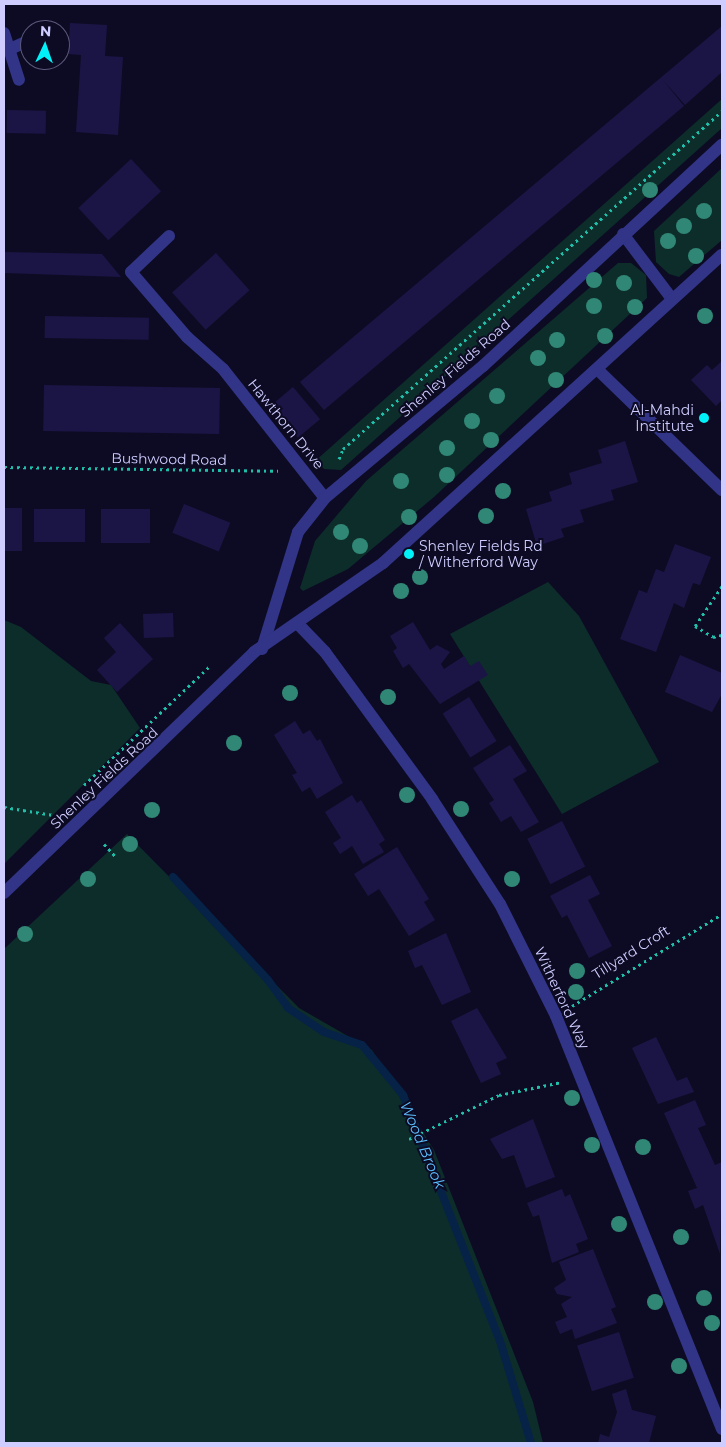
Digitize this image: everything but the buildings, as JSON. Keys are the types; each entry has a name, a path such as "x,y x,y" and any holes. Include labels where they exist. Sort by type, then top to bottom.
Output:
{"street":[{"path":"4,33 19,80"},
{"path":"10,49 20,44"},
{"name":"Shenley Fields Road","path":"262,647 298,532 325,498 483,366 623,234 722,145"},
{"path":"623,234 672,299"},
{"name":"Hawthorn Drive","path":"169,236 131,272 187,337 223,369 325,498"},
{"name":"Shenley Fields Road","path":"4,892 225,684 243,673 262,647 383,563 722,255"},
{"path":"597,369 722,490"},
{"name":"Witherford Way","path":"296,623 325,652 432,799 500,904 556,1016 722,1428"}],"path":[{"path":"337,465 343,449 722,111"},
{"name":"Bushwood Road","path":"4,468 287,474"},
{"path":"722,586 695,626 713,636 722,635"},
{"path":"4,807 53,815"},
{"path":"104,844 115,856"},
{"name":"Tillyard Croft","path":"556,1016 722,914"},
{"path":"409,1139 426,1133 499,1095 583,1081"}],"green space":[{"path":"722,99 722,128 341,470 324,469 314,462"},
{"path":"722,168 722,240 679,277 669,274 656,262 654,231"},
{"path":"618,263 631,263 646,275 647,298 434,497 348,569 303,591 300,588 315,541 366,481"},
{"path":"548,582 579,616 659,762 562,814 450,634"},
{"path":"4,620 21,627 91,681 111,685 140,728 4,864"},
{"path":"127,834 299,1008 372,1050 434,1150 533,1402 543,1443 4,1443 4,949"}],"waterway":[{"name":"Wood Brook","path":"173,877 268,980 288,1008 324,1032 362,1045 403,1095 500,1341 531,1443"}],"place":[{"name":"Al-Mahdi Institute","path":"704,418"},
{"name":"Shenley Fields Rd / Witherford Way","path":"409,554"}]}
